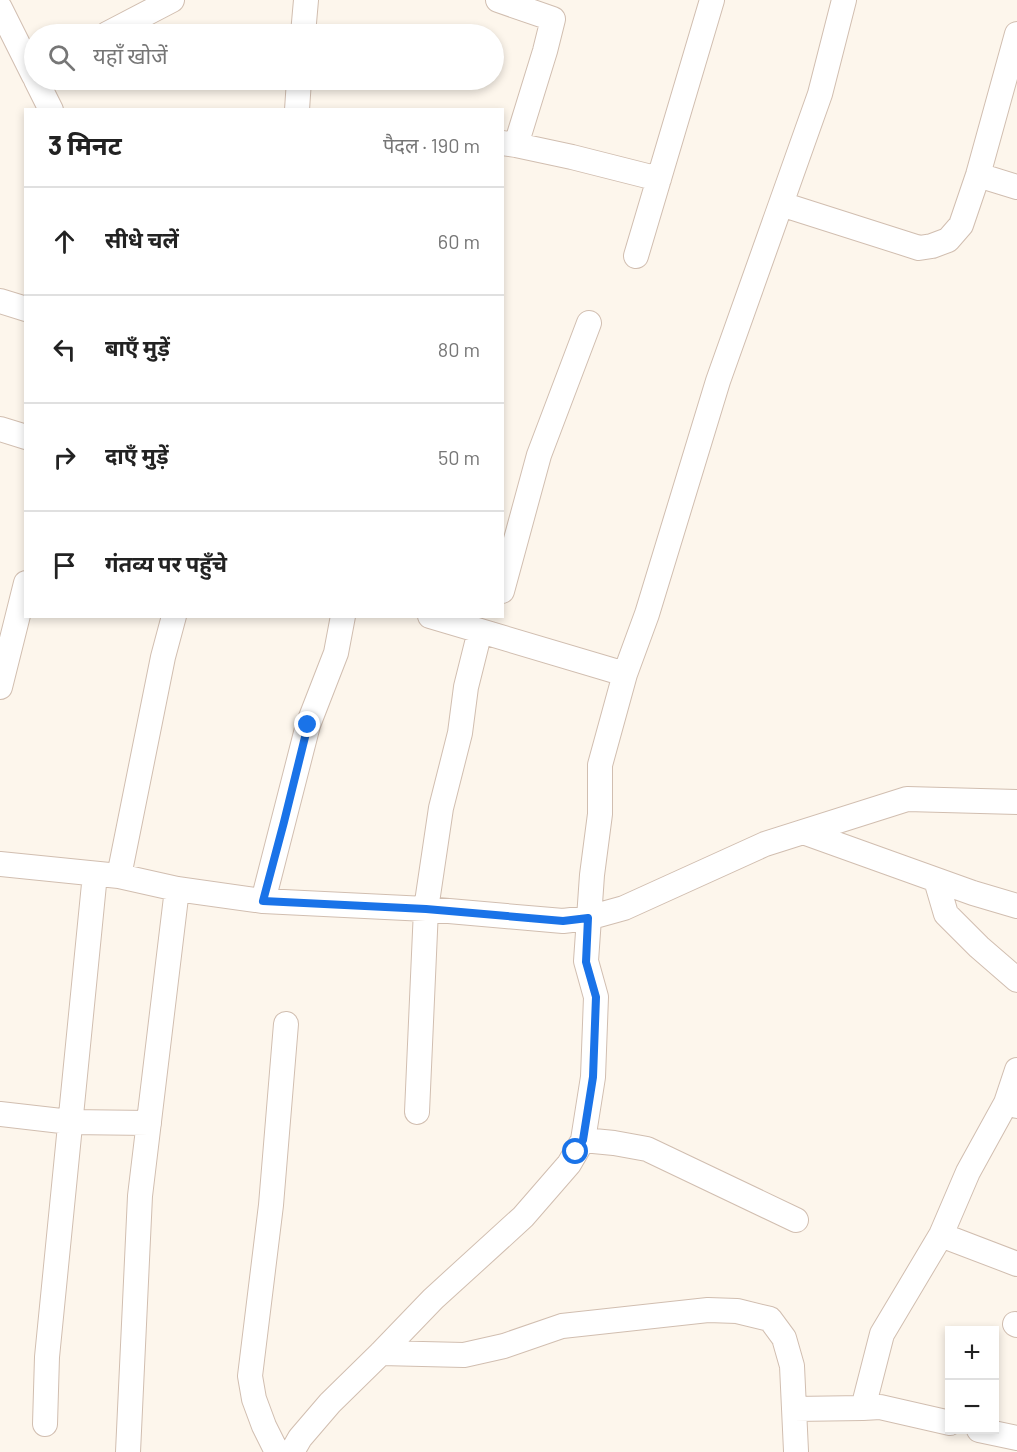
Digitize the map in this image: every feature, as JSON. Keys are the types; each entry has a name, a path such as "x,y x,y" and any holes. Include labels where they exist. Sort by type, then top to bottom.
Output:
{"street":[{"path":"126,24 172,0"},
{"path":"304,24 306,0"},
{"path":"498,0 553,19 545,51 509,144 659,179"},
{"path":"636,256 712,0"},
{"path":"292,1452 300,1438 330,1402 433,1299 523,1218 569,1164 583,1140 593,1077 596,997 586,962 592,875 600,814 600,765 625,675 647,614 718,381 820,94 844,0"},
{"path":"0,8 24,55"},
{"path":"781,204 919,248 948,240 961,225 978,175 1017,34"},
{"path":"42,90 50,108"},
{"path":"299,90 300,108"},
{"path":"978,175 1017,187"},
{"path":"0,301 24,308"},
{"path":"504,584 539,455 589,323"},
{"path":"0,429 24,436"},
{"path":"0,687 24,591"},
{"path":"119,876 163,657 173,618"},
{"path":"263,901 308,725 336,653 343,618"},
{"path":"440,618 489,628 625,675"},
{"path":"417,1112 426,909 441,808 459,733 466,687 489,628"},
{"path":"0,864 119,876 177,889 263,901 426,909 563,921 588,918 624,908 765,844 908,799 1017,802"},
{"path":"803,832 973,893 1017,906"},
{"path":"45,1424 47,1357 95,873"},
{"path":"936,880 946,914 1017,980"},
{"path":"128,1452 140,1196 177,889"},
{"path":"277,1452 254,1399 250,1376 271,1205 286,1024"},
{"path":"863,1408 882,1334 941,1235 968,1172 1012,1104 1017,1070"},
{"path":"0,1114 70,1122 149,1123"},
{"path":"583,1140 647,1149 796,1220"},
{"path":"941,1235 1017,1264"},
{"path":"381,1353 464,1355 504,1346 562,1326 708,1310 737,1311 770,1319 784,1338 792,1366 796,1451"},
{"path":"794,1409 880,1407 945,1422"},
{"path":"998,1434 1017,1438"}],"route":[{"path":"308,725 263,901 426,909 563,921 588,918 586,962 596,997 593,1077 583,1140 576,1152"}]}
